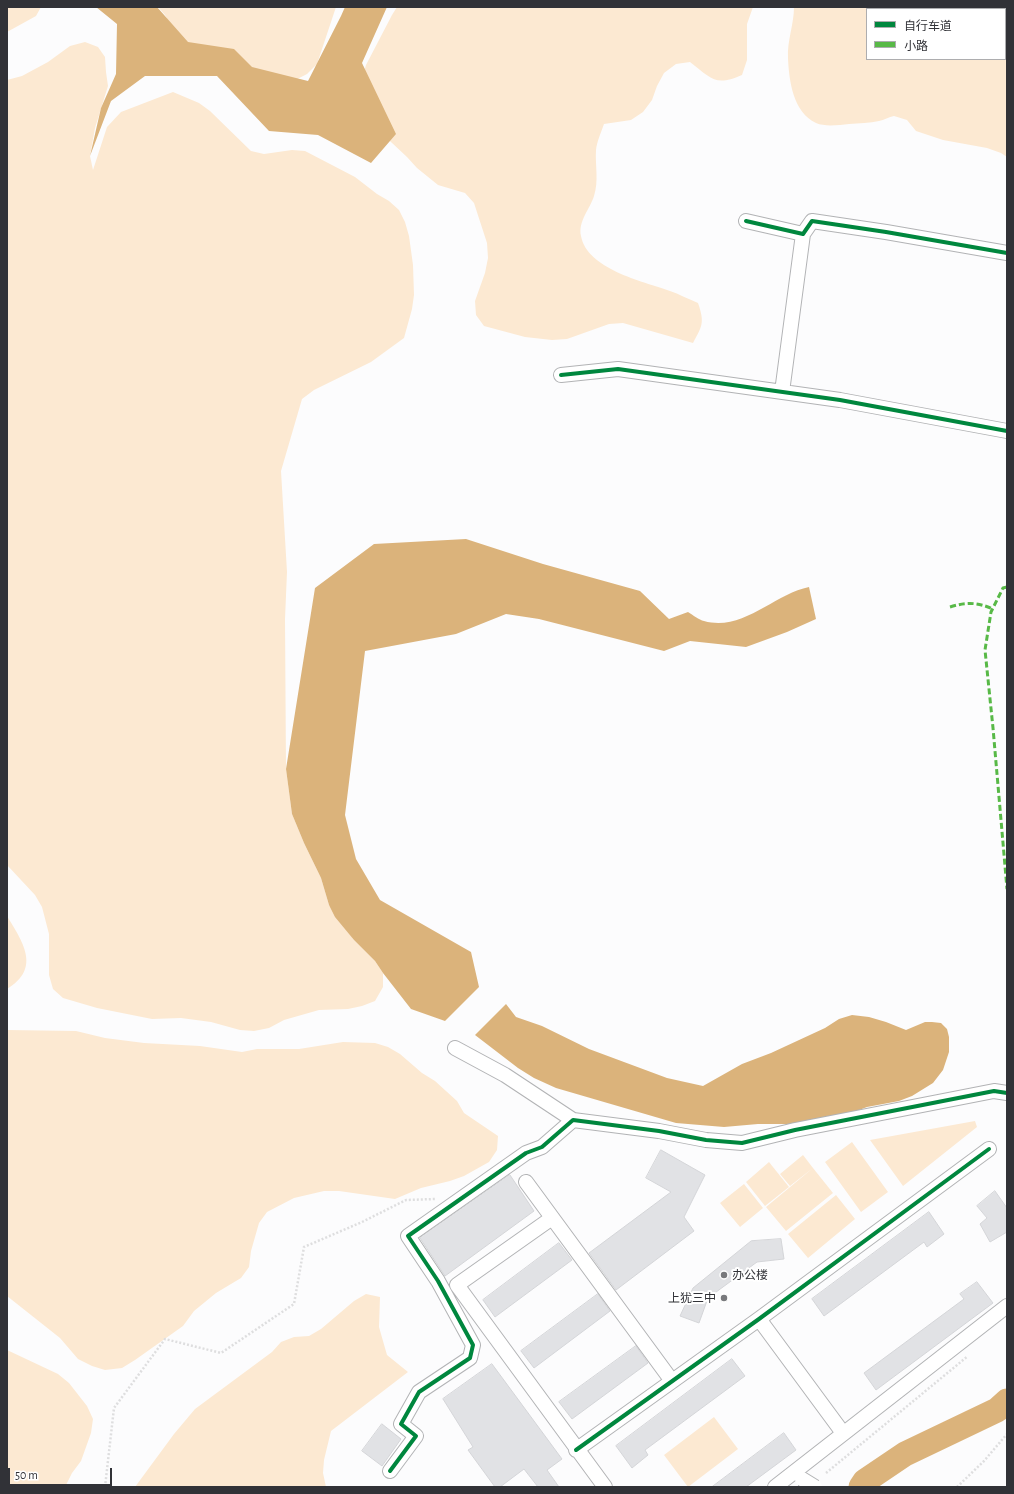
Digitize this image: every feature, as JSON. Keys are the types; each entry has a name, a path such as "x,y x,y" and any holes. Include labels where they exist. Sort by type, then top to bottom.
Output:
{"street":[{"path":"746,221 803,234"},
{"path":"782,392 803,234 812,221 1007,253"},
{"path":"561,375 618,369 848,401 1007,431"},
{"path":"455,1048 506,1075 573,1120 659,1131 706,1140 742,1143 795,1130 994,1091 1007,1093"},
{"path":"390,1471 416,1436 401,1424 419,1392 470,1358 473,1345 438,1281 408,1236 526,1153 542,1146 573,1120"},
{"path":"576,1450 759,1319 989,1149"},
{"path":"526,1182 672,1381"},
{"path":"552,1218 457,1285 576,1450 605,1487"},
{"path":"775,1487 798,1475 843,1433 1007,1306"},
{"path":"759,1319 843,1433"},
{"path":"798,1475 814,1487"}],"path":[{"path":"105,1487 114,1408 165,1339 221,1353 294,1304 304,1247 362,1222 406,1200 437,1200"},
{"path":"826,1473 971,1353"},
{"path":"957,1487 984,1461 1007,1434"}],"shaded area":[{"path":"7,7 41,7 36,16 7,32"},
{"path":"96,7 157,7 188,42 234,49 252,67 308,81 345,7 387,7 362,63 396,134 371,163 318,135 269,131 217,76 145,76 111,101 90,156 101,108 116,74 117,24"},
{"path":"158,7 336,7 317,64 307,74 282,87 178,40 165,15"},
{"path":"397,7 753,7 747,24 747,60 742,75 733,79 719,80 709,76 690,62 676,64 664,73 652,100 643,112 631,120 604,124 596,150 597,179 595,190 592,201 581,225 581,236 585,247 604,265 631,278 673,292 698,303 702,324 693,343 623,323 609,324 567,339 552,340 525,337 484,326 476,315 475,301 485,273 488,258 487,243 474,203 465,193 438,185 417,168 376,128 358,91 366,65"},
{"path":"794,7 1007,7 1007,157 987,148 943,140 916,131 907,120 894,116 876,122 832,125 816,123 808,118 797,104 791,86 788,52"},
{"path":"85,42 98,47 105,57 108,86 95,128 90,156 93,170 107,127 121,112 173,92 199,103 210,111 251,151 264,154 292,150 305,151 355,177 377,194 389,201 399,210 405,222 409,236 413,265 414,295 412,309 404,338 371,362 314,390 302,399 281,471 287,572 285,619 286,769 292,814 321,878 329,905 354,940 375,961 383,973 383,987 375,1001 362,1006 348,1009 319,1010 284,1020 269,1028 254,1031 240,1030 211,1022 181,1018 152,1019 97,1008 63,998 53,989 49,975 49,934 42,907 35,895 7,865 7,80 22,76 48,62 70,46"},
{"path":"466,539 543,564 640,591 669,619 688,612 704,621 718,623 732,621 758,611 796,591 809,587 816,619 787,632 746,647 690,641 664,651 539,619 506,614 456,634 365,651 345,815 356,859 380,900 471,952 479,987 445,1021 411,1009 375,961 354,940 335,917 329,905 321,878 292,814 286,769 315,588 374,544"},
{"path":"7,916 23,945 26,954 26,963 24,972 18,981 7,989"},
{"path":"506,1004 516,1017 542,1026 589,1049 667,1078 703,1086 742,1064 771,1053 825,1028 839,1019 852,1015 869,1017 906,1030 925,1022 941,1023 947,1029 949,1037 949,1052 943,1070 933,1083 912,1096 899,1101 867,1107 841,1117 790,1124 758,1124 724,1127 676,1123 556,1088 534,1078 518,1068 475,1035"},
{"path":"7,1030 76,1031 105,1038 144,1043 200,1046 242,1052 257,1049 299,1049 343,1042 375,1043 388,1047 400,1054 422,1073 435,1081 457,1101 464,1113 498,1136 497,1150 489,1162 464,1176 421,1188 395,1199 339,1191 324,1191 294,1198 267,1212 259,1223 251,1251 249,1267 241,1278 216,1293 194,1311 183,1326 135,1360 122,1368 105,1370 92,1366 78,1359 60,1338 7,1296"},
{"path":"975,1121 977,1127 903,1186 870,1140"},
{"path":"852,1142 888,1192 861,1212 825,1162"},
{"path":"803,1155 813,1168 790,1186 780,1174"},
{"path":"769,1162 789,1187 765,1206 746,1182"},
{"path":"813,1168 833,1193 786,1231 766,1207"},
{"path":"744,1184 763,1208 740,1227 720,1203"},
{"path":"836,1195 855,1219 808,1258 788,1234"},
{"path":"366,1294 380,1297 379,1327 387,1355 408,1372 331,1431 324,1460 323,1473 326,1487 135,1487 174,1434 195,1409 272,1352 281,1342 294,1337 309,1336 321,1329 354,1301"},
{"path":"7,1350 58,1374 69,1383 87,1406 93,1419 91,1433 81,1461 72,1473 65,1487 7,1487"},
{"path":"714,1417 738,1449 688,1487 664,1455"}],"building":[{"path":"661,1150 705,1175 684,1217 694,1231 616,1290 589,1253 671,1192 646,1178"},
{"path":"510,1175 534,1211 445,1276 420,1238"},
{"path":"995,1191 1007,1208 1007,1232 990,1242 980,1224 987,1218 977,1206"},
{"path":"929,1212 944,1234 927,1247 924,1242 824,1316 812,1299"},
{"name":"办公楼","path":"781,1239 784,1259 757,1262 708,1298 699,1323 680,1316 693,1288 751,1241"},
{"path":"559,1243 572,1260 495,1317 483,1300"},
{"path":"977,1282 993,1303 876,1390 864,1373 964,1299 960,1294"},
{"path":"598,1294 610,1311 534,1368 521,1351"},
{"path":"636,1346 648,1363 572,1419 559,1402"},
{"path":"732,1359 745,1376 645,1450 648,1455 632,1468 616,1446"},
{"path":"492,1364 562,1459 547,1470 559,1487 538,1487 524,1469 500,1487 495,1487 468,1450 473,1447 443,1399"},
{"path":"382,1424 401,1439 382,1466 362,1451"},
{"path":"784,1433 796,1450 746,1487 712,1487"}],"waterway":[{"path":"861,1487 865,1481 905,1454 997,1410 1007,1401"}],"marked path":[{"path":"1007,587 1003,588 991,612 985,650 1007,889"},
{"path":"950,607 961,604 972,604 982,605 993,609"}],"cycle path":[{"path":"746,221 803,234 812,221 1007,253"},
{"path":"561,375 618,369 840,400 1007,431"},
{"path":"390,1471 416,1436 401,1424 419,1392 470,1358 473,1345 438,1281 408,1236 526,1153 542,1147 573,1120 659,1131 706,1140 742,1143 795,1130 994,1091 1007,1093"},
{"path":"576,1450 759,1319 989,1149"}],"place":[{"name":"办公楼","path":"724,1275"},
{"name":"上犹三中","path":"724,1298"}]}
